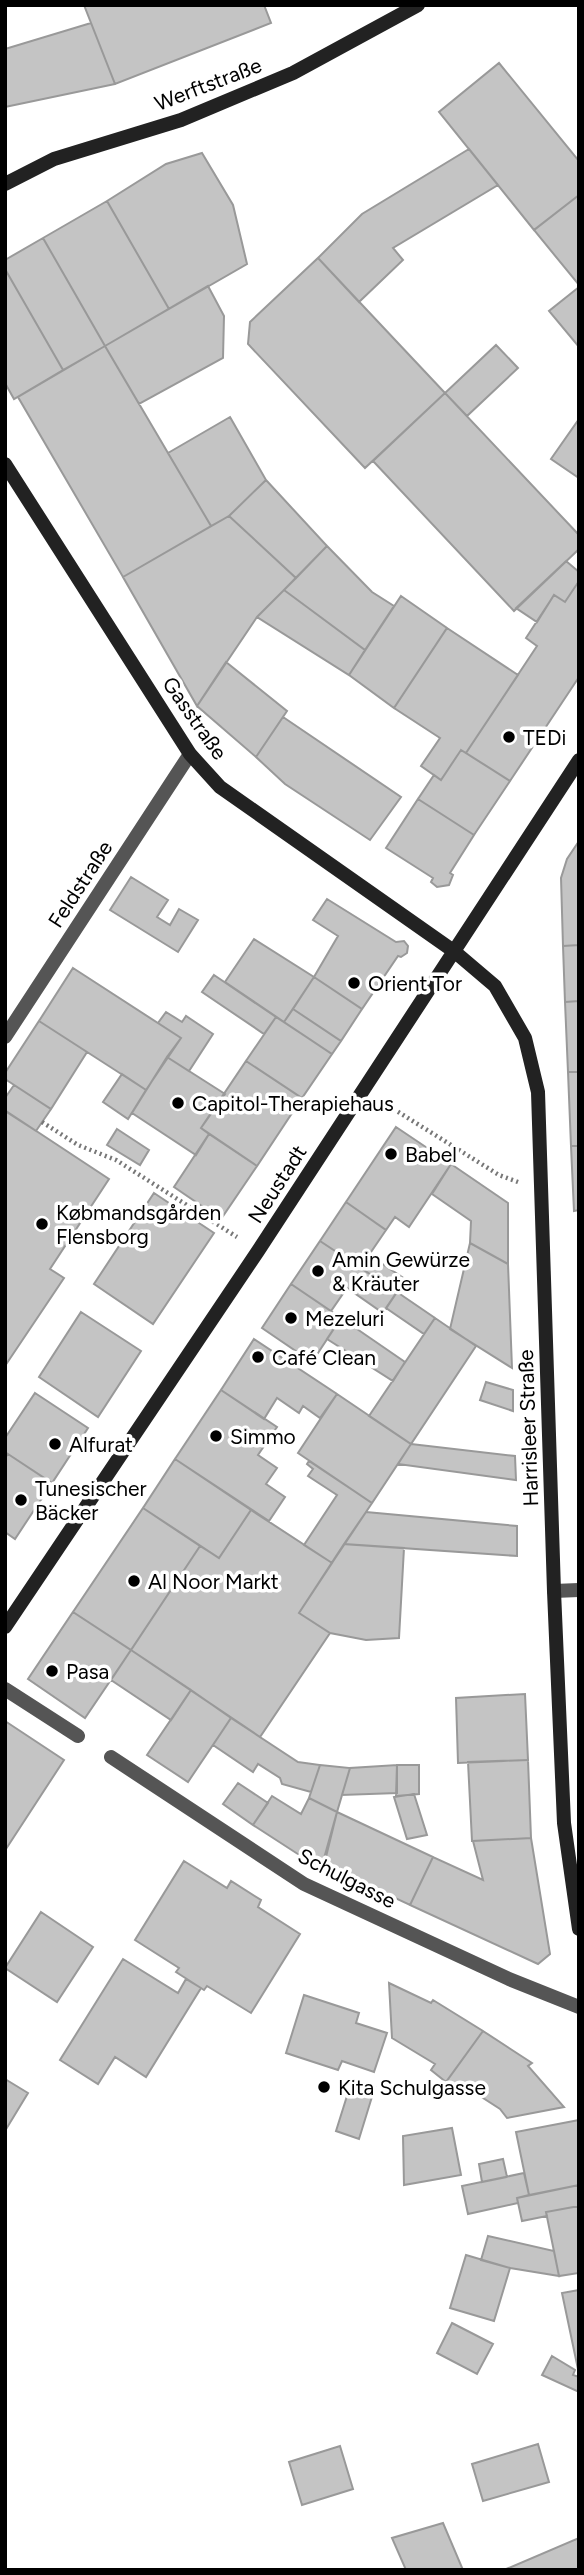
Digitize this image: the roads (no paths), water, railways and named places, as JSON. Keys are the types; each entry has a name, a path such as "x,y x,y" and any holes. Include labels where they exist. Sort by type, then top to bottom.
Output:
{"main road":[{"name":"Werftstraße","path":"5,184 54,159 181,120 293,73 418,5"},
{"name":"Gasstraße","path":"5,464 190,754 220,787 455,952"},
{"name":"Neustadt","path":"5,1627 258,1251 579,760"},
{"name":"Harrisleer Straße","path":"455,952 495,986 525,1038 538,1092 564,1823 579,1929"}],"street":[{"name":"Feldstraße","path":"5,1037 190,754"},
{"path":"554,1591 579,1590"},
{"path":"5,1689 78,1736"},
{"name":"Schulgasse","path":"111,1758 304,1884 509,1979 579,2007"}],"place":[{"name":"TEDi","path":"509,737"},
{"name":"Orient Tor","path":"354,983"},
{"name":"Capitol-Therapiehaus","path":"178,1103"},
{"name":"Babel","path":"391,1154"},
{"name":"Købmandsgården Flensborg","path":"42,1224"},
{"name":"Amin Gewürze & Kräuter","path":"318,1271"},
{"name":"Mezeluri","path":"291,1318"},
{"name":"Café Clean","path":"258,1357"},
{"name":"Simmo","path":"216,1436"},
{"name":"Alfurat","path":"55,1444"},
{"name":"Tunesischer Bäcker","path":"21,1500"},
{"name":"Al Noor Markt","path":"134,1581"},
{"name":"Pasa","path":"52,1671"},
{"name":"Kita Schulgasse","path":"324,2087"}]}
